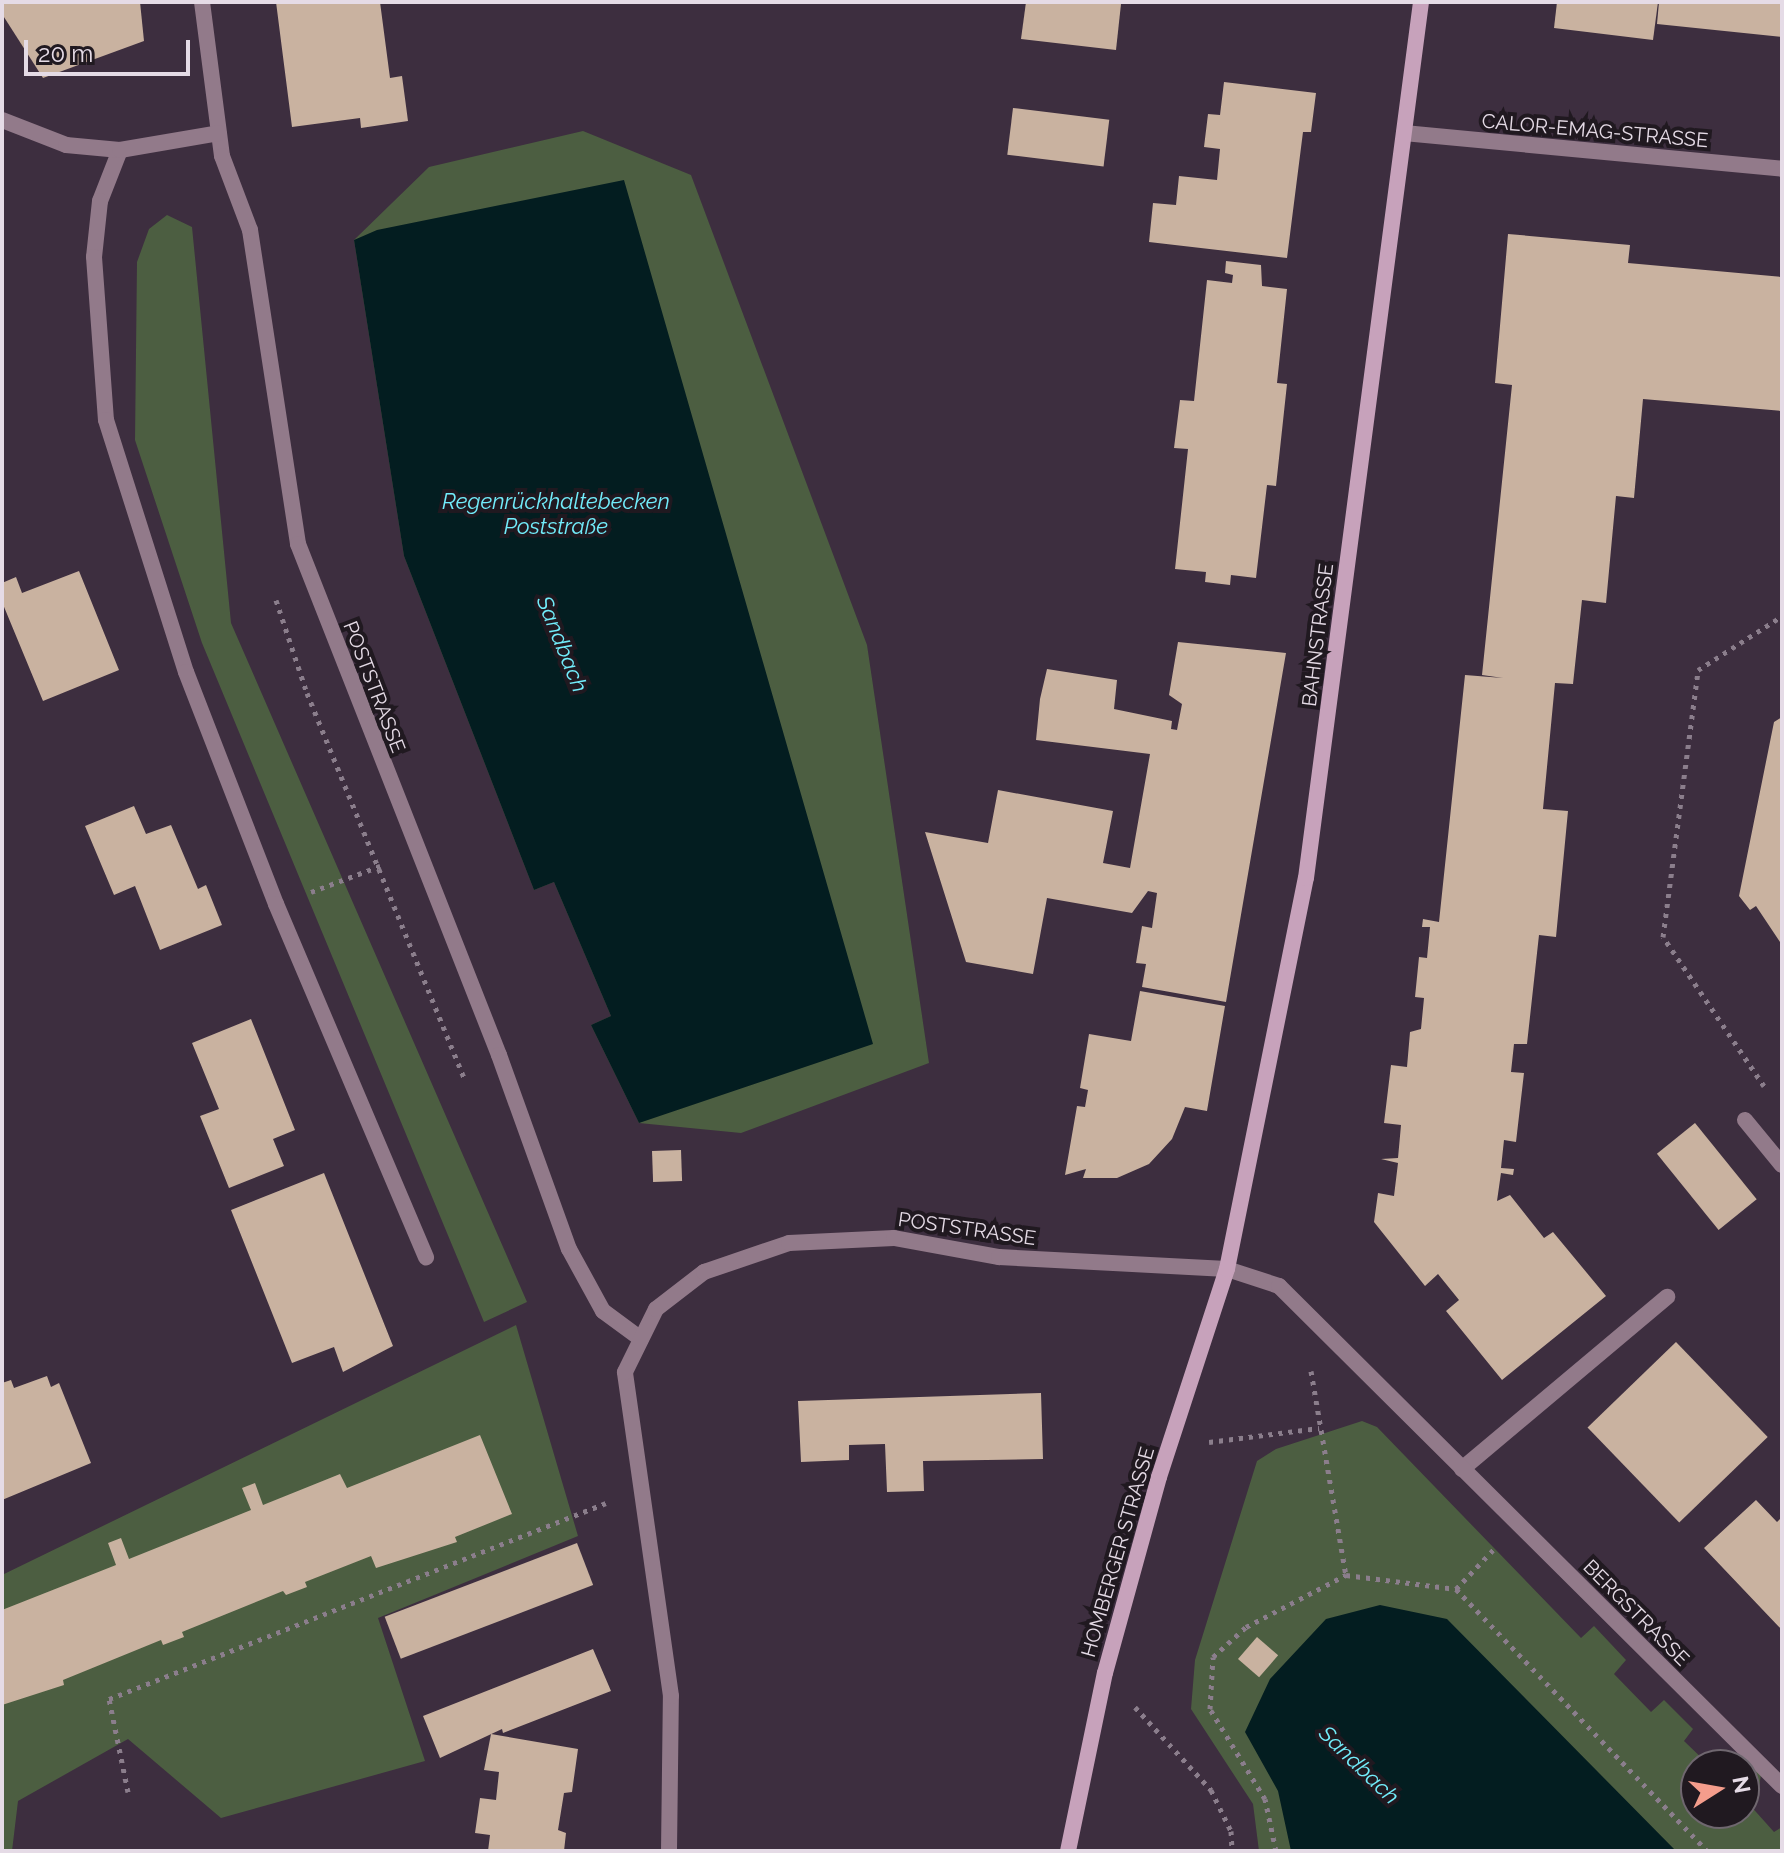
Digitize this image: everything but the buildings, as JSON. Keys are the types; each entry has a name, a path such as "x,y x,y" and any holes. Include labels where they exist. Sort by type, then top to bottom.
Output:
{"main road":[{"name":"BAHNSTRASSE","path":"1227,1269 1306,878 1421,2"},
{"name":"HOMBERGER STRASSE","path":"1068,1851 1105,1673 1169,1447 1227,1269"}],"street":[{"name":"POSTSTRASSE","path":"202,2 222,156 250,230 298,544 499,1055 569,1249 603,1311 641,1339"},
{"path":"2,120 66,145 120,150 219,133"},
{"name":"CALOR-EMAG-STRASSE","path":"1404,133 1782,169"},
{"path":"120,150 100,201 94,257 106,420 186,672 276,904 426,1258"},
{"path":"1745,1120 1782,1165"},
{"name":"POSTSTRASSE","path":"669,1851 671,1696 625,1372 656,1309 704,1272 789,1243 894,1238 999,1257 1227,1269"},
{"name":"BERGSTRASSE","path":"1227,1269 1279,1286 1782,1786"},
{"path":"1462,1469 1667,1297"}],"path":[{"path":"1767,1090 1663,937 1698,670 1782,616"},
{"path":"276,904 358,875"},
{"path":"1169,1447 1319,1428 1346,1575"},
{"path":"128,1792 109,1699 641,1490"},
{"path":"1456,1589 1518,1524"},
{"path":"1276,1851 1265,1799 1210,1709 1213,1657 1246,1627 1346,1575 1456,1589 1707,1851"},
{"path":"1105,1673 1211,1790 1231,1831 1232,1851"}],"green space":[{"name":"Regenrückhaltebecken Poststraße","path":"583,131 691,175 867,645 929,1063 741,1133 639,1123 591,1025 611,1016 554,882 534,890 404,556 354,240 429,167"},
{"path":"167,215 192,227 231,623 527,1302 484,1322 202,643 135,440 137,262 149,229"},
{"path":"516,1325 578,1536 378,1618 425,1761 221,1818 128,1739 18,1801 12,1851 2,1851 2,1575"},
{"path":"1362,1421 1377,1427 1581,1638 1594,1626 1626,1660 1614,1674 1651,1712 1664,1700 1693,1729 1684,1741 1692,1749 1680,1749 1680,1829 1760,1829 1760,1816 1774,1832 1782,1827 1782,1851 1259,1851 1253,1804 1191,1709 1195,1660 1257,1461 1276,1449"}],"water":[{"name":"Regenrückhaltebecken Poststraße","path":"624,180 873,1044 639,1123 591,1025 611,1016 554,882 534,890 404,556 354,240 377,230"},
{"name":"Sandbach","path":"1380,1605 1447,1619 1676,1851 1291,1851 1278,1791 1245,1732 1270,1679 1326,1619"}]}
